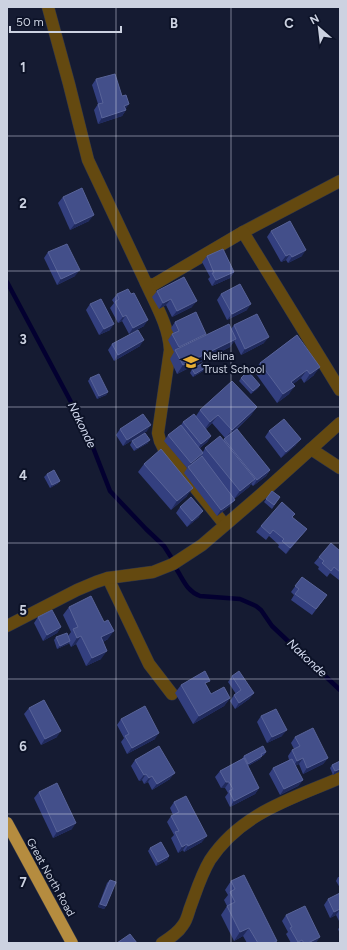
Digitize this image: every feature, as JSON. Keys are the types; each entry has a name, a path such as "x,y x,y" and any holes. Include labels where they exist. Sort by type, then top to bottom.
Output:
{"highway":[{"name":"Great North Road","path":"7,824 72,943"}],"street":[{"path":"48,7 88,160 168,332 170,350 158,432 160,441 164,449 225,525"},
{"path":"146,283 152,284 243,232 340,181"},
{"path":"243,232 340,390"},
{"path":"7,626 77,590 108,578 153,572 173,564 202,545 340,422"},
{"path":"311,449 340,468"},
{"path":"108,578 149,664 172,694"},
{"path":"162,943 178,932 184,925 201,879 210,861 228,837 243,824 274,806 340,778"}],"building":[{"path":"115,74 122,96 126,95 129,104 124,106 126,110 102,118 98,104 103,103 96,79"},
{"path":"82,188 94,215 75,224 63,197"},
{"path":"290,221 306,250 292,257 290,254 286,256 271,231"},
{"path":"67,244 80,270 61,279 48,252"},
{"path":"223,249 234,272 216,280 212,273 214,273 207,256"},
{"path":"184,277 197,301 177,311 171,299 163,303 157,291"},
{"path":"240,284 251,304 232,314 221,294"},
{"path":"128,289 131,294 134,293 148,320 133,328 126,315 123,317 115,302 119,299 117,294"},
{"path":"101,299 114,324 104,329 90,304"},
{"path":"196,312 206,334 179,347 172,334 179,331 175,322"},
{"path":"257,314 269,337 245,349 234,325"},
{"path":"229,324 236,339 183,365 175,350"},
{"path":"138,330 144,340 118,355 112,344"},
{"path":"297,335 320,367 310,374 307,370 291,382 295,386 283,394 260,363"},
{"path":"203,363 205,368 195,374 192,369"},
{"path":"248,371 260,385 253,391 241,378"},
{"path":"99,374 108,392 99,396 90,378"},
{"path":"232,381 257,407 232,430 218,415 210,422 200,410"},
{"path":"143,414 151,425 127,440 120,429"},
{"path":"194,414 211,436 201,444 183,422"},
{"path":"284,419 301,439 286,452 269,431"},
{"path":"181,425 203,453 191,463 168,435"},
{"path":"237,429 270,470 257,480 224,439"},
{"path":"145,433 150,440 137,448 132,441"},
{"path":"220,436 255,479 240,491 205,448"},
{"path":"161,449 193,488 177,501 144,464"},
{"path":"202,456 235,500 221,510 188,467"},
{"path":"54,470 60,481 52,485 47,474"},
{"path":"272,491 280,497 274,505 266,499"},
{"path":"191,497 203,511 192,521 180,507"},
{"path":"282,502 295,514 292,517 307,529 290,548 282,541 284,539 273,530 270,534 261,526"},
{"path":"331,543 340,551 340,572 334,567 331,571 322,563 324,561 319,557"},
{"path":"302,577 327,595 316,609 295,594 299,589 295,586"},
{"path":"91,596 104,622 108,620 114,631 101,637 107,651 92,658 81,636 77,638 73,629 78,627 69,607"},
{"path":"52,610 61,627 47,635 38,617"},
{"path":"67,633 70,641 60,646 56,637"},
{"path":"205,671 210,681 205,683 211,694 224,687 230,698 199,716 181,685"},
{"path":"239,671 254,693 239,703 234,695 241,690 232,676"},
{"path":"44,700 61,731 45,739 29,708"},
{"path":"145,706 159,733 132,748 125,736 129,734 121,719"},
{"path":"276,709 287,730 272,737 261,716"},
{"path":"313,728 328,758 307,768 303,758 297,761 292,750 300,746 295,737"},
{"path":"159,746 175,773 157,784 152,776 149,778 146,774 144,775 135,760"},
{"path":"263,746 266,752 248,764 244,756"},
{"path":"244,758 259,788 234,801 229,791 233,789 229,782 226,782 220,771"},
{"path":"292,759 303,780 284,789 273,768"},
{"path":"340,761 340,769 335,771 332,765"},
{"path":"57,783 76,823 57,832 39,792"},
{"path":"186,796 207,836 188,846 187,844 182,847 175,832 179,831 171,816 179,812 174,802"},
{"path":"161,842 169,856 158,862 150,848"},
{"path":"244,875 277,941 273,943 258,943 249,928 240,932 227,906 235,902 230,892 235,889 231,881"},
{"path":"110,880 116,882 106,906 100,904"},
{"path":"340,893 340,909 334,912 328,899"},
{"path":"305,906 320,937 308,943 304,943 302,940 298,942 290,928 292,927 286,915"},
{"path":"130,934 137,943 117,943"}],"waterway":[{"name":"Nakonde","path":"7,282 87,432 110,491 164,546 171,557"},
{"name":"Nakonde","path":"177,570 189,588 200,596 240,599 256,606 261,610 272,626 340,690"}],"place":[{"name":"Nelina Trust School","path":"191,362"}]}
